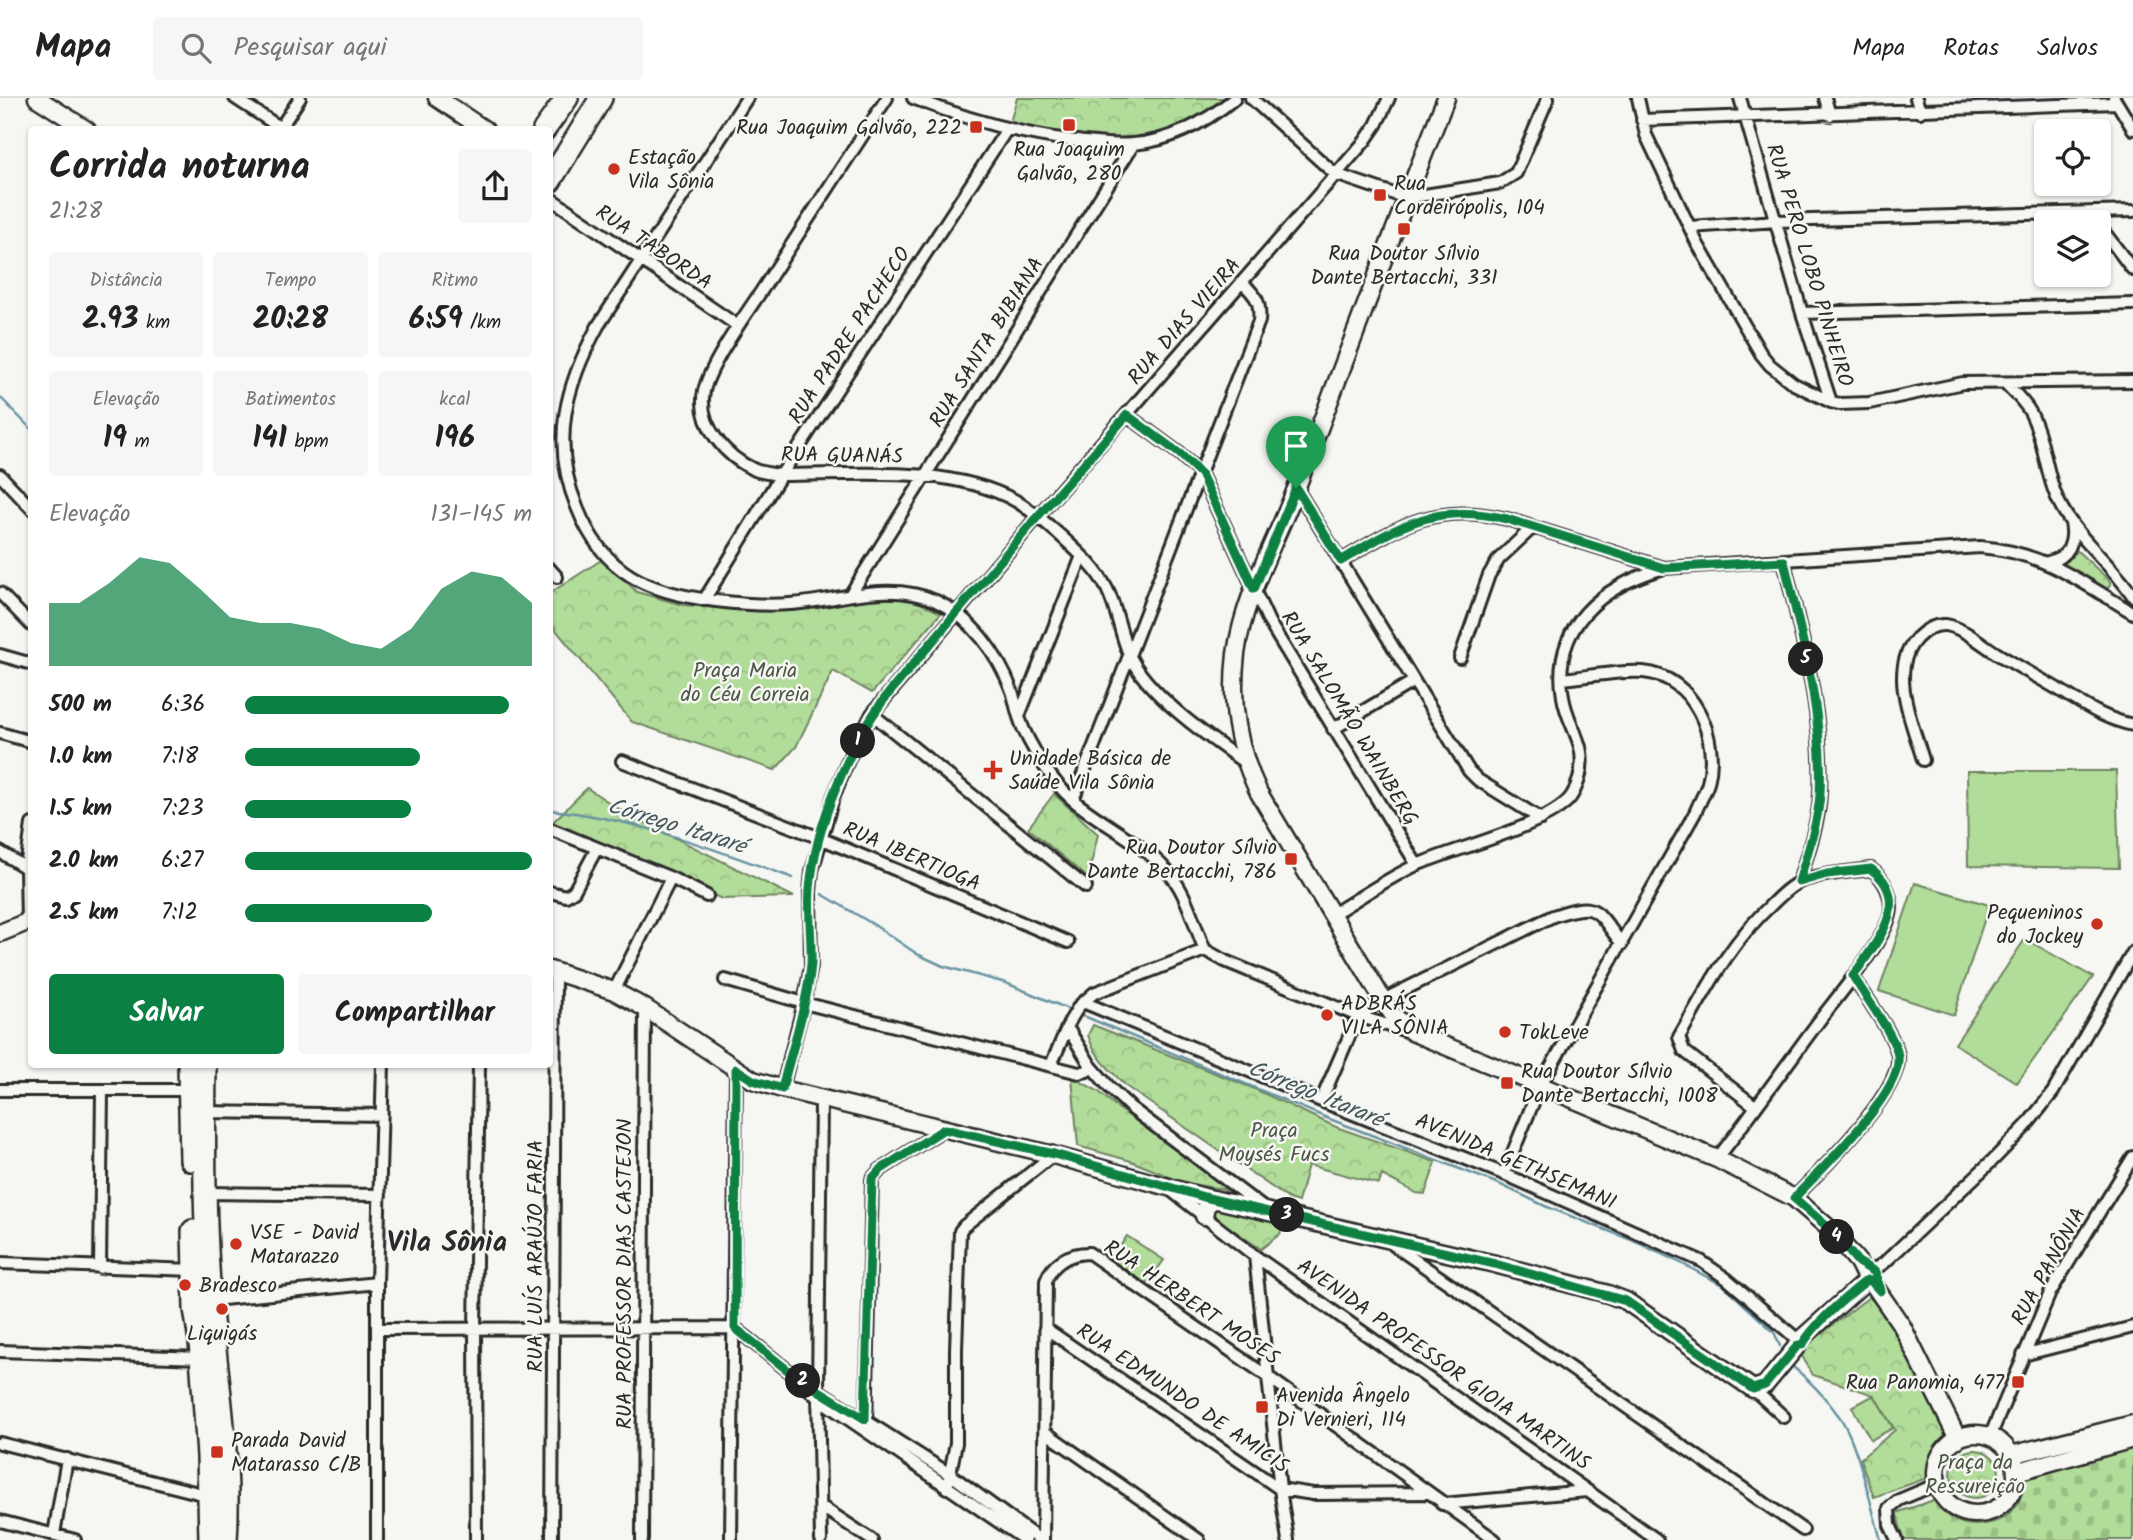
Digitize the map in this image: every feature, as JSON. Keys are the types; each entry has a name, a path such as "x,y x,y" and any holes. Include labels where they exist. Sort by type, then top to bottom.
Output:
{"highway":[{"path":"547,126 567,98"},
{"path":"553,176 601,98"},
{"path":"189,1068 194,1270 224,1418 226,1540"},
{"path":"205,1068 201,1358 210,1540"}],"street":[{"path":"37,98 81,126"},
{"path":"234,98 276,126"},
{"path":"283,126 300,98"},
{"path":"437,98 479,126"},
{"path":"747,98 598,326 579,360 569,388 564,434 565,460 571,493 583,522 597,545 618,567 643,584 668,594 742,604 791,604 887,591 915,593 956,612 988,644 1013,692 1018,716 1041,762 1057,784 1073,800 1156,859 1174,879 1205,950 1225,961 1357,1016 1412,1032 1717,1159 1794,1198 1831,1230 1870,1275 1902,1326 1958,1438"},
{"name":"RUA GUANÁS","path":"887,98 738,326 709,377 703,405 708,425 719,444 741,463 758,471 781,475 925,475 977,485 1014,500 1038,516 1094,568 1108,591 1129,655 1153,689 1244,762"},
{"path":"913,98 1007,129 1094,144 1133,145 1172,135 1196,125 1235,98"},
{"path":"1251,98 1335,174 1406,198 1509,180 1516,173 1548,98"},
{"name":"RUA DIAS VIEIRA","path":"782,1089 811,966 811,882 820,838 849,758 872,714 1038,516 1370,133 1389,98"},
{"path":"1412,1032 1393,1015 1383,1000 1259,793 1244,762 1237,728 1235,673 1242,621 1446,98"},
{"path":"1638,98 1646,135 1711,270 1761,354 1788,380 1831,402 1869,403 1963,383 2133,381"},
{"name":"RUA PERO LOBO PINHEIRO","path":"1740,98 1802,313 1831,402"},
{"path":"1825,98 1830,115"},
{"path":"1916,98 1920,112"},
{"path":"1642,120 1920,112 2009,103 2115,101 2133,128"},
{"name":"RUA PADRE PACHECO","path":"704,600 781,475 1007,129"},
{"name":"RUA SANTA BIBIANA","path":"850,595 1133,145"},
{"name":"RUA TABORDA","path":"553,200 738,326"},
{"path":"2111,212 2133,211"},
{"path":"1689,227 1777,221 2034,214"},
{"path":"2111,240 2133,270"},
{"path":"1073,800 1259,321 1261,306 1257,296 1242,283"},
{"path":"1802,313 2133,304"},
{"path":"2005,383 2030,412 2040,438 2051,485 2071,523 2120,576 2133,596"},
{"path":"1127,415 1180,454 1201,474"},
{"name":"RUA SALOMÃO WAINBERG","path":"1201,474 1269,622 1417,864"},
{"path":"0,475 28,505"},
{"path":"1296,488 1469,771 1478,780 1541,819"},
{"path":"1341,561 1383,535 1422,518 1444,513 1485,514 1664,568"},
{"path":"2048,562 2055,561 2068,551 2073,538 2071,523"},
{"path":"1460,658 1489,575 1499,559 1532,528"},
{"path":"1331,915 1417,864 1541,819 1572,796 1582,768 1582,752 1563,699 1562,679 1566,647 1574,628 1604,594 1641,575 1664,568 1980,547 2020,552 2048,562 2133,613"},
{"path":"1018,716 1082,556"},
{"path":"1784,561 1810,676 1820,736 1820,796 1799,882"},
{"path":"0,593 28,622"},
{"path":"1923,760 1906,699 1902,665 1908,648 1920,635 1934,626 1947,625 1970,636 2090,709 2112,720 2133,725"},
{"path":"0,655 28,663"},
{"path":"1504,1174 1540,1086 1695,813 1708,784 1711,761 1707,727 1690,697 1669,680 1644,671 1562,679"},
{"path":"1333,729 1414,681"},
{"path":"872,714 1086,887"},
{"path":"0,733 28,741"},
{"name":"RUA IBERTIOGA","path":"622,761 820,838 1068,942"},
{"path":"553,830 671,878 707,896"},
{"path":"553,893 566,896 574,891 597,848"},
{"path":"0,852 26,867"},
{"path":"28,853 28,902"},
{"path":"1717,1159 1756,1107 1853,976 1885,928 1891,904 1887,889 1877,873 1871,869 1827,874 1799,882 1749,926 1725,956 1679,1037 1684,1051 1756,1107"},
{"path":"614,991 671,878"},
{"path":"1321,1101 1357,1016 1383,1000 1553,915 1579,907 1597,912 1622,944"},
{"path":"0,933 28,920"},
{"path":"1051,1065 1068,1024 1081,1004 1094,993 1205,950"},
{"path":"1753,1389 1765,1385 1801,1341 1994,1160 2026,1126 2053,1091 2132,959"},
{"name":"AVENIDA PROFESSOR GIOIA MARTINS","path":"553,971 614,991 645,1008 753,1080 821,1099 1054,1154 1167,1187 1255,1256 1657,1540"},
{"path":"1794,1198 1858,1131 1886,1091 1899,1064 1893,1041 1853,976"},
{"path":"725,980 804,1003 1079,1073 1087,1071 1091,1066"},
{"name":"AVENIDA GETHSEMANI","path":"1081,1004 1504,1174 1701,1261 1727,1279 1801,1341"},
{"name":"RUA PROFESSOR DIAS CASTEJON","path":"642,1540 645,1008"},
{"path":"1068,1024 1091,1066 1131,1108 1228,1197"},
{"path":"1061,1038 1077,1043"},
{"path":"377,1540 377,1283 383,1068"},
{"path":"476,1540 475,1328 479,1068"},
{"name":"RUA LUÍS ARAÚJO FARIA","path":"552,1540 555,1328 553,1068"},
{"path":"731,1540 736,1069"},
{"path":"0,1090 188,1090"},
{"path":"100,1268 102,1090"},
{"path":"821,1099 818,1395 821,1540"},
{"path":"204,1112 382,1115"},
{"path":"866,1431 872,1179 880,1170 944,1129"},
{"path":"947,1488 956,1443 960,1231 1054,1154"},
{"name":"RUA PANÔNIA","path":"1990,1437 2050,1293 2133,1157"},
{"path":"1167,1187 1228,1197 1264,1209 1508,1268 1626,1301 1753,1389 1784,1417"},
{"path":"205,1193 380,1195"},
{"path":"1204,1216 1206,1206 1228,1197"},
{"path":"1387,1240 1803,1530"},
{"name":"RUA HERBERT MOSES","path":"1042,1540 1046,1281 1050,1271 1064,1259 1089,1253 1267,1376 1495,1540"},
{"path":"1255,1256 1288,1540"},
{"path":"0,1263 194,1270"},
{"path":"203,1305 377,1283"},
{"path":"2023,1354 2133,1327"},
{"path":"378,1329 735,1328 866,1431 1025,1540"},
{"name":"RUA EDMUNDO DE AMICIS","path":"1045,1328 1280,1489 1313,1494 1428,1493"},
{"path":"0,1351 201,1358"},
{"path":"818,1395 865,1419 951,1475 1042,1540"},
{"path":"2011,1455 2133,1424"},
{"path":"1045,1432 1199,1540"},
{"path":"1975,1434 1990,1437 2003,1444 2011,1455 2016,1472 2014,1486 2007,1499 1996,1508 1982,1513 1967,1513 1954,1507 1944,1497 1937,1484 1938,1462 1949,1445 1958,1438 1975,1434"},
{"path":"2016,1472 2133,1439"},
{"path":"0,1443 209,1496"},
{"path":"54,1534 66,1459"},
{"path":"1897,1540 1890,1525 1889,1507 1937,1484"},
{"path":"1442,1504 1587,1491"},
{"path":"821,1507 872,1540"},
{"path":"0,1521 75,1540"}],"green space":[{"path":"1017,98 1233,98 1187,128 1133,143 1009,126"},
{"path":"2073,547 2108,579 2111,585 2105,590 2057,562"},
{"name":"Praça Maria do Céu Correia","path":"603,559 637,592 683,605 737,609 797,608 841,601 910,598 941,613 872,693 833,671 796,747 775,770 632,722 553,627 553,591"},
{"path":"1967,771 2116,771 2119,868 1968,866"},
{"path":"587,788 627,814 794,897 722,899 553,825"},
{"path":"1054,794 1098,834 1088,878 1028,828"},
{"path":"1915,883 1989,905 1954,1015 1879,991"},
{"path":"2025,939 2093,977 2017,1083 1955,1044"},
{"name":"Praça Moysés Fucs","path":"1093,1025 1250,1087 1336,1127 1436,1162 1425,1194 1416,1193 1382,1175 1379,1184 1308,1165 1298,1202 1289,1199 1127,1087 1095,1050 1088,1035"},
{"path":"1072,1077 1098,1091 1235,1191 1185,1183 1131,1161 1078,1146"},
{"path":"1217,1203 1285,1221 1280,1234 1261,1249 1213,1216 1210,1209"},
{"path":"1127,1236 1164,1260 1147,1284 1111,1260"},
{"path":"1869,1297 1891,1318 1950,1433 1937,1453 1930,1477 1874,1497 1860,1459 1895,1430 1874,1395 1813,1375 1799,1351"},
{"path":"1874,1395 1893,1428 1871,1440 1852,1407"},
{"path":"2133,1449 2133,1540 1904,1540 1896,1513 1934,1500 1947,1515 1958,1522 1988,1524 2006,1516 2013,1509 2020,1499 2023,1478"},
{"name":"Praça da Ressureição","path":"1975,1450 1992,1457 1999,1474 1992,1491 1975,1498 1958,1491 1951,1474 1958,1457"}],"waterway":[{"name":"Córrego Itararé","path":"0,397 28,426"},
{"name":"Córrego Itararé","path":"553,810 643,827 793,878"},
{"name":"Córrego Itararé","path":"822,894 917,954 943,966 1006,983 1073,1011"},
{"name":"Córrego Itararé","path":"1079,1014 1327,1118 1499,1184 1677,1261 1724,1286 1774,1332 1780,1346"},
{"name":"Córrego Itararé","path":"1791,1365 1823,1396 1846,1427 1858,1458 1881,1540"}],"place":[{"name":"Rua Joaquim Galvão, 280","path":"1069,125"},
{"name":"Rua Joaquim Galvão, 222","path":"976,127"},
{"name":"Estação Vila Sônia","path":"614,169"},
{"name":"Rua Cordeirópolis, 104","path":"1380,195"},
{"name":"Rua Doutor Sílvio Dante Bertacchi, 331","path":"1404,229"},
{"name":"Unidade Básica de Saúde Vila Sônia","path":"993,770"},
{"name":"Rua Doutor Sílvio Dante Bertacchi, 786","path":"1291,859"},
{"name":"Pequeninos do Jockey","path":"2097,924"},
{"name":"ADBRÁS VILA SÔNIA","path":"1327,1015"},
{"name":"TokLeve","path":"1505,1032"},
{"name":"Rua Doutor Sílvio Dante Bertacchi, 1008","path":"1507,1083"},
{"name":"VSE - David Matarazzo","path":"236,1244"},
{"name":"Bradesco","path":"185,1285"},
{"name":"Liquigás","path":"222,1309"},
{"name":"Rua Panomia, 477","path":"2018,1382"},
{"name":"Avenida Ângelo Di Vernieri, 114","path":"1262,1407"},
{"name":"Parada David Matarasso C/B","path":"217,1452"}],"district":[{"name":"Vila Sônia","path":"447,1241"}],"route":[{"path":"1127,415 1180,454 1201,474 1254,589 1296,488 1341,561 1383,535 1409,523 1444,513 1460,512 1507,519 1664,568 1784,561 1810,676 1820,736 1820,796 1799,882 1827,874 1871,869 1877,873 1887,889 1891,904 1885,928 1853,976 1893,1041 1899,1064 1886,1091 1858,1131 1794,1198 1831,1230 1858,1262 1875,1272 1880,1291 1867,1280 1810,1333 1802,1345 1798,1345 1765,1385 1753,1389 1649,1316 1626,1301 1608,1294 1495,1264 1204,1197 1054,1154 944,1129 880,1170 872,1179 865,1419 795,1376 735,1328 736,1069 753,1080 782,1089 811,966 812,871 833,797 849,758 872,714 889,693 1127,415"}]}
